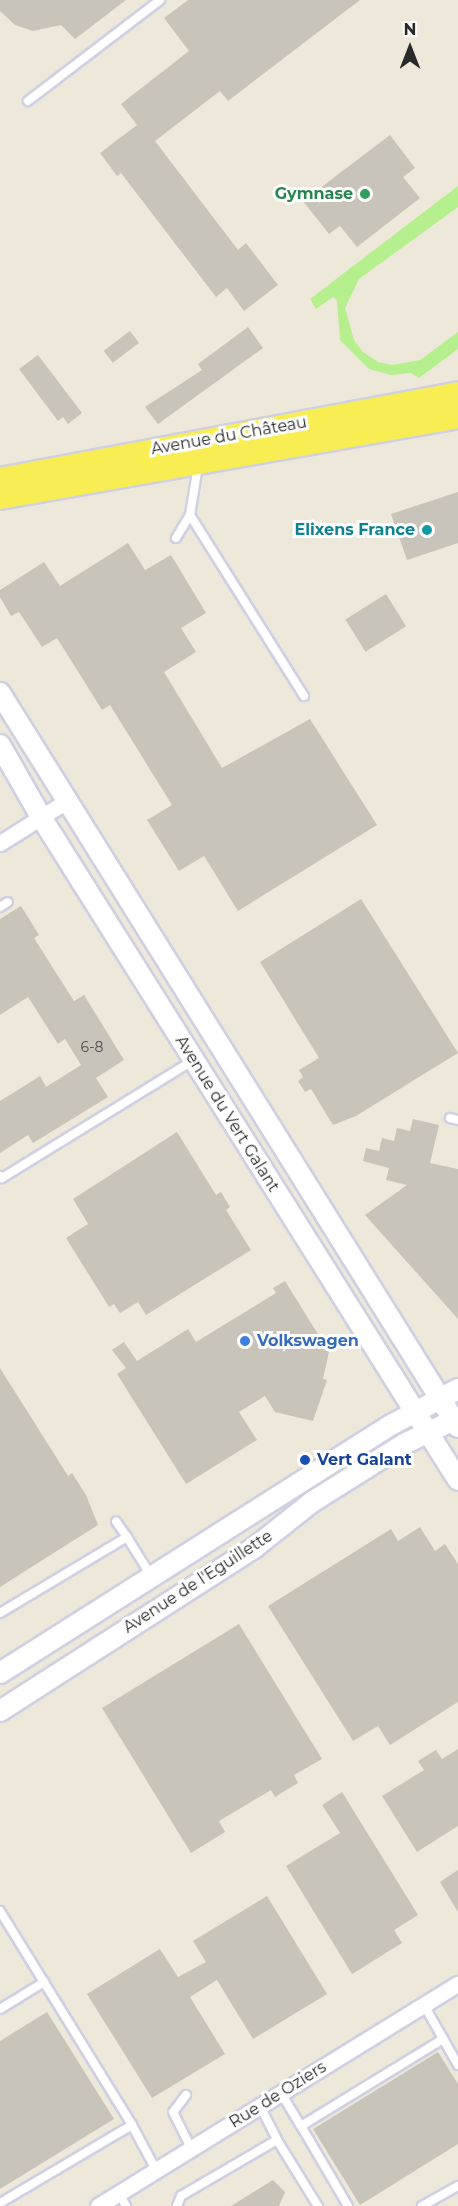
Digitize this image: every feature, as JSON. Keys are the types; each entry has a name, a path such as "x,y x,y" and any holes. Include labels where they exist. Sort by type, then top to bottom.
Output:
{"main road":[{"name":"Avenue du Château","path":"0,480 458,394"},
{"name":"Avenue du Château","path":"0,497 458,416"}],"street":[{"name":"Avenue du Vert Galant","path":"0,693 65,802 456,1422"},
{"name":"Avenue du Vert Galant","path":"0,745 41,817 458,1480"},
{"path":"0,843 65,802"},
{"name":"Avenue de l'Eguillette","path":"0,1673 414,1413 458,1389"},
{"name":"Avenue de l'Eguillette","path":"0,1710 254,1548 312,1502 426,1432 456,1422"},
{"name":"Rue de Oziers","path":"102,2205 122,2199 156,2170 458,1984"}],"lane":[{"path":"28,102 160,0"},
{"path":"177,538 190,515 198,462"},
{"path":"190,515 304,696"},
{"path":"0,907 8,902"},
{"path":"0,1176 2,1178 194,1060"},
{"path":"116,1521 152,1577"},
{"path":"0,1613 127,1537"},
{"path":"0,1911 132,2125 156,2170"},
{"path":"0,2009 44,1982"},
{"path":"424,2005 458,2065"},
{"path":"301,2126 443,2038"},
{"path":"281,2093 348,2206"},
{"path":"186,2095 173,2112 191,2148"},
{"path":"259,2106 318,2206"},
{"path":"0,2203 132,2125"},
{"path":"177,2206 181,2196 277,2140"},
{"path":"422,2206 458,2186"}],"green space":[{"path":"458,186 458,207 359,279 345,308 354,340 363,352 378,362 392,365 420,360 458,332 458,349 419,378 411,373 391,375 369,369 340,340 337,300 333,297 316,309 310,299"}],"building":[{"path":"0,0 126,0 75,39 61,25 33,31 15,25 0,11"},
{"path":"188,0 360,0 228,101 220,91 155,141 238,250 246,243 278,285 244,311 227,288 216,297 121,173 117,176 100,153 137,125 121,104 189,51 164,18"},
{"name":"Gymnase","path":"390,135 415,168 403,177 420,198 357,247 340,226 329,234 303,201"},
{"path":"248,327 263,348 158,424 145,407 202,370 198,364"},
{"path":"130,331 139,343 113,363 104,351"},
{"path":"38,355 82,413 68,424 63,417 58,421 19,369"},
{"name":"Elixens France","path":"458,492 458,543 407,560 391,514"},
{"path":"128,543 145,570 171,555 206,613 181,628 196,652 164,672 222,768 310,719 377,825 238,911 204,856 179,871 147,820 172,805 110,705 102,710 57,638 42,647 19,612 11,616 0,597 0,590 44,562 60,586"},
{"path":"386,594 406,626 365,652 345,619"},
{"path":"361,899 458,1053 356,1116 333,1125 311,1089 305,1092 298,1081 303,1077 299,1070 319,1058 260,962"},
{"path":"21,906 39,935 34,938 74,1001 84,995 124,1060 96,1078 108,1097 33,1143 28,1135 0,1153 0,1101 40,1076 46,1087 81,1065 65,1039 58,1044 28,997 0,1015 0,919"},
{"path":"413,1119 439,1125 430,1163 458,1169 458,1319 365,1215 407,1185 386,1180 389,1168 363,1161 366,1148 379,1151 382,1138 394,1141 397,1128 410,1131"},
{"path":"177,1132 216,1195 221,1192 230,1207 226,1210 251,1250 146,1315 138,1302 120,1313 114,1304 109,1307 66,1238 88,1224 73,1199"},
{"path":"285,1281 329,1352 323,1379 327,1380 313,1421 275,1412 265,1396 239,1412 257,1440 186,1484 117,1374 126,1368 112,1350 124,1342 137,1361 188,1329 196,1342 276,1293 273,1288"},
{"path":"0,1368 68,1476 72,1473 86,1495 98,1525 0,1587"},
{"path":"420,1527 435,1551 445,1544 458,1564 458,1702 390,1745 378,1726 353,1741 268,1606 391,1529 398,1541"},
{"path":"239,1624 322,1759 294,1775 298,1783 275,1797 271,1790 219,1821 225,1832 191,1853 102,1708"},
{"path":"458,1749 458,1826 417,1852 382,1796 424,1770 418,1761 436,1750 442,1759"},
{"path":"342,1792 418,1915 394,1930 402,1943 352,1974 286,1866 340,1833 322,1805"},
{"path":"458,1870 458,1912 440,1882"},
{"path":"267,1896 327,1994 253,2039 217,1980 190,1997 225,2054 152,2098 87,1994 160,1949 178,1977 206,1962 193,1941"},
{"path":"47,2012 114,2119 0,2189 0,2041"},
{"path":"438,2052 458,2084 458,2144 360,2205 313,2129"},
{"path":"273,2180 285,2192 279,2206 231,2206"}],"place":[{"name":"Gymnase","path":"365,194"},
{"name":"Elixens France","path":"427,530"},
{"name":"Volkswagen","path":"245,1341"},
{"name":"Vert Galant","path":"305,1460"}]}
